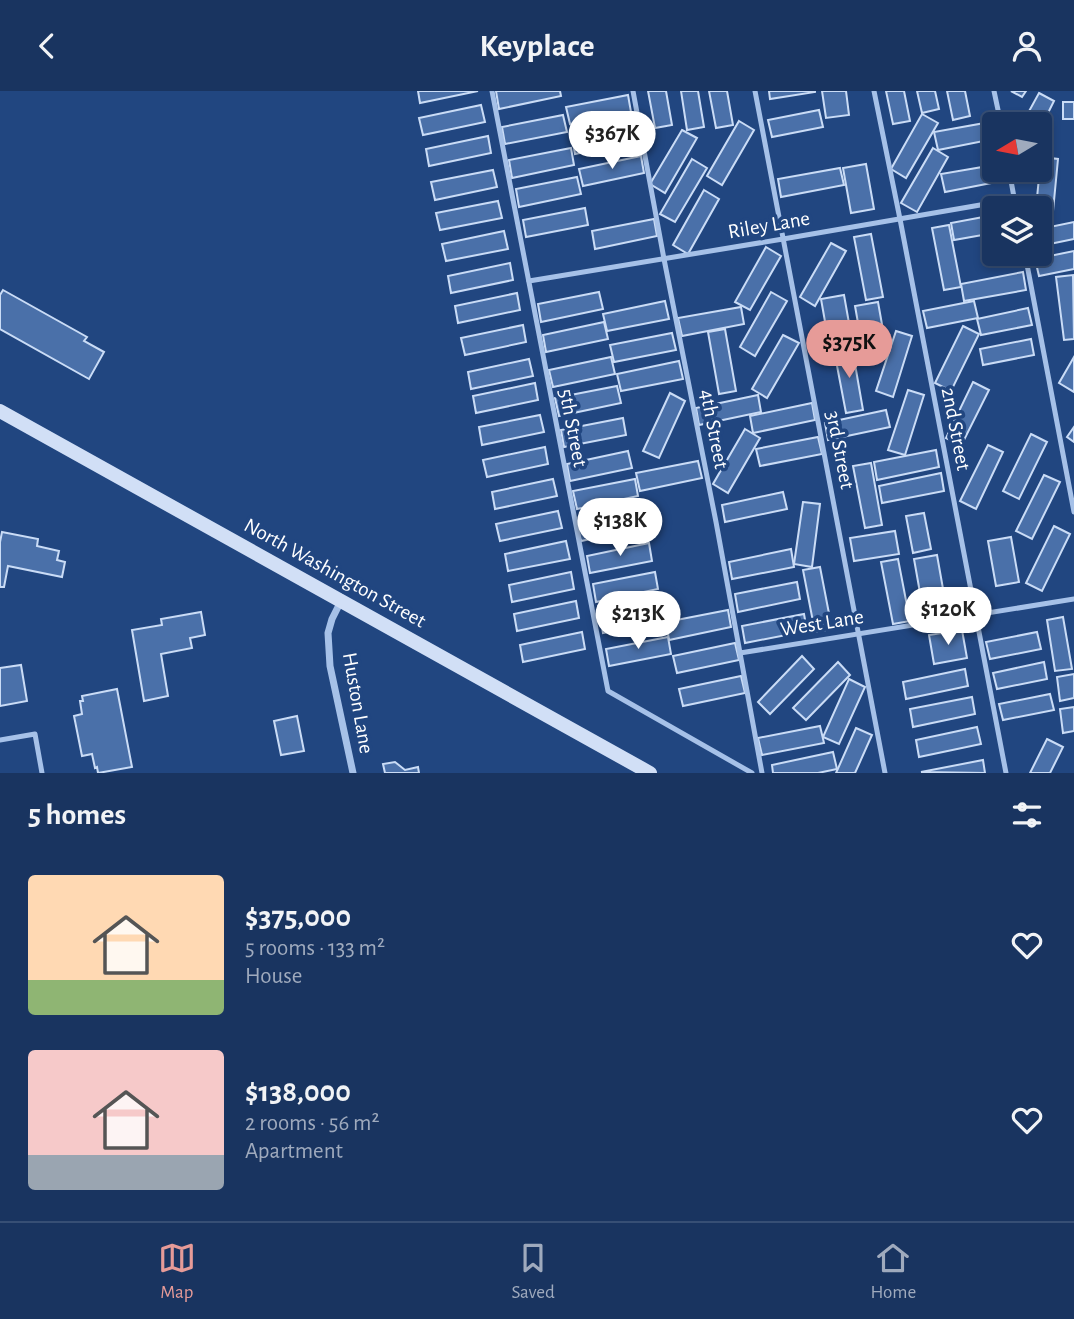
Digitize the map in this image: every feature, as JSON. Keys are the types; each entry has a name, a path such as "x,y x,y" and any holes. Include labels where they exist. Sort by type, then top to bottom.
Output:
{"main road":[{"name":"North Washington Street","path":"0,411 650,773"}],"street":[{"name":"Huston Lane","path":"341,601 328,633 330,666 352,773"}],"lane":[{"name":"5th Street","path":"492,91 608,691 752,773"},
{"name":"4th Street","path":"633,91 762,773"},
{"name":"3rd Street","path":"755,91 886,773"},
{"name":"2nd Street","path":"874,91 1006,773"},
{"path":"994,91 998,112"},
{"name":"Riley Lane","path":"529,281 982,205"},
{"path":"1027,266 1074,512"},
{"name":"West Lane","path":"740,653 1074,599"},
{"path":"0,740 35,734 42,773"}],"building":[{"path":"418,91 478,91 420,103"},
{"path":"496,91 560,91 561,96 499,109"},
{"path":"648,91 666,91 672,125 655,128"},
{"path":"681,91 698,91 704,127 687,130"},
{"path":"709,91 727,91 733,125 716,128"},
{"path":"769,91 815,91 815,92 770,99"},
{"path":"822,91 846,91 849,115 826,118"},
{"path":"886,91 904,91 910,121 893,124"},
{"path":"917,91 935,91 939,109 922,113"},
{"path":"947,91 965,91 970,116 953,120"},
{"path":"1011,91 1026,91 1022,97"},
{"path":"1039,93 1054,101 1048,112 1029,112"},
{"path":"628,95 631,112 570,124 566,107"},
{"path":"1063,102 1074,102 1074,119 1063,119"},
{"path":"481,105 485,122 423,135 419,118"},
{"path":"819,110 823,127 772,137 768,120"},
{"path":"922,114 938,123 906,178 891,169"},
{"path":"563,115 567,132 505,144 502,127"},
{"path":"739,121 754,130 722,185 707,176"},
{"path":"982,123 982,141 938,150 934,132"},
{"path":"633,124 637,141 575,154 572,137"},
{"path":"682,130 697,138 665,193 650,184"},
{"path":"488,136 491,153 429,166 426,149"},
{"path":"571,148 574,165 512,178 509,160"},
{"path":"933,148 948,157 917,212 901,203"},
{"path":"641,156 644,173 583,186 579,169"},
{"path":"1052,158 1058,159 1053,211 1052,196 1037,196 1039,182 1052,182"},
{"path":"692,159 707,168 675,222 660,214"},
{"path":"866,164 874,209 851,213 843,168"},
{"path":"982,167 982,182 997,182 945,192 941,174"},
{"path":"840,168 844,185 781,197 778,179"},
{"path":"493,170 497,187 435,200 431,182"},
{"path":"577,177 581,194 519,207 516,189"},
{"path":"704,190 719,199 688,254 673,245"},
{"path":"498,201 502,218 440,230 436,213"},
{"path":"585,208 588,225 526,237 523,220"},
{"path":"982,217 982,235 954,240 951,223"},
{"path":"654,219 657,236 595,249 592,231"},
{"path":"1074,222 1074,239 1052,244 1052,227"},
{"path":"949,225 961,287 944,290 932,228"},
{"path":"504,231 508,249 446,261 442,244"},
{"path":"871,234 883,297 866,300 854,237"},
{"path":"831,243 846,251 815,306 800,297"},
{"path":"766,247 781,256 750,310 735,302"},
{"path":"1074,251 1074,269 1039,276 1037,266 1052,266 1052,256"},
{"path":"510,263 513,280 451,293 448,276"},
{"path":"1023,272 1026,290 964,301 961,284"},
{"path":"1073,275 1074,339 1064,340 1056,277"},
{"path":"3,290 87,337 84,341 104,352 89,379 0,329 0,295"},
{"path":"599,292 603,309 541,322 538,304"},
{"path":"771,292 787,301 755,356 740,347"},
{"path":"517,293 520,310 458,323 455,306"},
{"path":"844,295 852,340 829,344 821,299"},
{"path":"665,301 669,319 607,331 603,314"},
{"path":"974,301 978,318 927,328 923,311"},
{"path":"878,302 886,347 863,351 855,306"},
{"path":"741,307 744,324 682,336 678,318"},
{"path":"1028,308 1032,325 981,335 977,319"},
{"path":"604,322 608,339 546,352 543,335"},
{"path":"523,325 526,342 465,355 461,338"},
{"path":"963,326 979,334 951,391 935,383"},
{"path":"725,329 736,391 719,394 708,332"},
{"path":"896,331 912,336 893,397 876,391"},
{"path":"672,333 676,350 614,362 610,345"},
{"path":"783,335 799,343 767,398 752,389"},
{"path":"1031,339 1034,355 983,365 980,349"},
{"path":"852,347 863,410 846,413 834,350"},
{"path":"611,357 615,374 553,387 549,370"},
{"path":"1074,357 1074,392 1059,383"},
{"path":"529,359 533,376 471,389 468,372"},
{"path":"679,361 683,379 621,391 617,374"},
{"path":"973,382 989,390 961,446 946,438"},
{"path":"535,383 538,400 476,413 473,396"},
{"path":"617,386 621,403 559,416 555,398"},
{"path":"908,390 924,395 905,455 888,450"},
{"path":"670,393 685,401 659,458 643,451"},
{"path":"758,395 761,412 699,425 696,408"},
{"path":"812,403 815,420 753,433 750,416"},
{"path":"886,410 890,427 828,440 825,423"},
{"path":"540,415 544,432 482,445 479,427"},
{"path":"623,418 626,435 564,447 561,430"},
{"path":"1074,427 1074,442 1067,437"},
{"path":"745,429 760,438 728,493 713,484"},
{"path":"1031,434 1047,442 1019,499 1003,491"},
{"path":"818,437 822,454 760,466 756,449"},
{"path":"988,445 1003,452 976,509 960,501"},
{"path":"545,447 548,464 487,477 483,460"},
{"path":"936,450 939,467 877,480 874,462"},
{"path":"628,451 632,468 570,481 567,464"},
{"path":"698,461 702,478 640,491 636,473"},
{"path":"871,463 882,525 865,528 853,466"},
{"path":"941,473 944,491 882,503 879,486"},
{"path":"1044,475 1060,482 1032,539 1016,531"},
{"path":"553,479 557,496 495,509 492,492"},
{"path":"635,479 638,496 577,509 573,491"},
{"path":"783,492 787,509 725,522 722,505"},
{"path":"803,502 820,504 812,567 794,564"},
{"path":"558,511 562,528 500,541 496,524"},
{"path":"639,511 643,528 581,541 577,524"},
{"path":"924,513 931,549 913,553 906,516"},
{"path":"1054,526 1070,534 1042,591 1026,583"},
{"path":"895,531 899,554 854,561 850,538"},
{"path":"2,532 38,539 37,546 59,551 57,560 65,562 62,577 8,566 4,587 0,587"},
{"path":"1011,537 1019,582 996,586 988,541"},
{"path":"566,541 570,559 508,571 505,554"},
{"path":"649,543 652,561 590,573 587,556"},
{"path":"791,549 794,567 732,579 729,562"},
{"path":"937,555 945,600 922,604 914,559"},
{"path":"898,559 910,621 893,624 881,562"},
{"path":"820,567 832,629 815,632 803,570"},
{"path":"571,572 574,589 512,602 509,585"},
{"path":"655,572 658,589 596,602 593,584"},
{"path":"797,582 800,599 738,612 735,594"},
{"path":"576,601 579,618 517,631 514,614"},
{"path":"662,604 665,621 603,633 600,616"},
{"path":"728,610 731,627 669,640 666,622"},
{"path":"201,612 205,635 190,638 192,648 161,654 168,696 144,701 132,630 162,625 161,619"},
{"path":"804,614 807,631 745,643 742,626"},
{"path":"1063,617 1072,669 1055,671 1047,620"},
{"path":"962,630 967,658 934,664 929,635"},
{"path":"582,632 585,649 523,662 520,645"},
{"path":"1037,632 1041,649 990,659 986,642"},
{"path":"668,637 671,654 609,666 606,649"},
{"path":"735,643 739,660 677,673 673,656"},
{"path":"802,656 814,669 770,714 758,702"},
{"path":"838,662 850,675 806,720 793,708"},
{"path":"1044,662 1047,679 997,689 993,673"},
{"path":"21,665 27,701 0,706 0,668"},
{"path":"965,669 968,686 906,699 903,682"},
{"path":"1074,674 1074,698 1060,701 1057,677"},
{"path":"741,676 745,693 683,706 679,689"},
{"path":"849,679 865,687 839,744 823,737"},
{"path":"117,689 132,767 98,773 92,754 82,756 74,716 82,714 82,696"},
{"path":"1050,694 1054,710 1003,720 999,704"},
{"path":"972,697 975,714 913,727 910,709"},
{"path":"1074,707 1074,731 1063,733 1060,709"},
{"path":"297,716 304,751 281,755 274,721"},
{"path":"820,726 824,743 762,755 758,738"},
{"path":"977,727 981,744 919,757 916,740"},
{"path":"856,728 872,735 855,773 836,773"},
{"path":"1047,739 1063,747 1050,773 1030,773"},
{"path":"833,752 837,769 818,773 773,773 772,765"},
{"path":"983,760 985,773 921,772"},
{"path":"395,762 405,770 418,767 419,773 385,773 383,764"}]}
